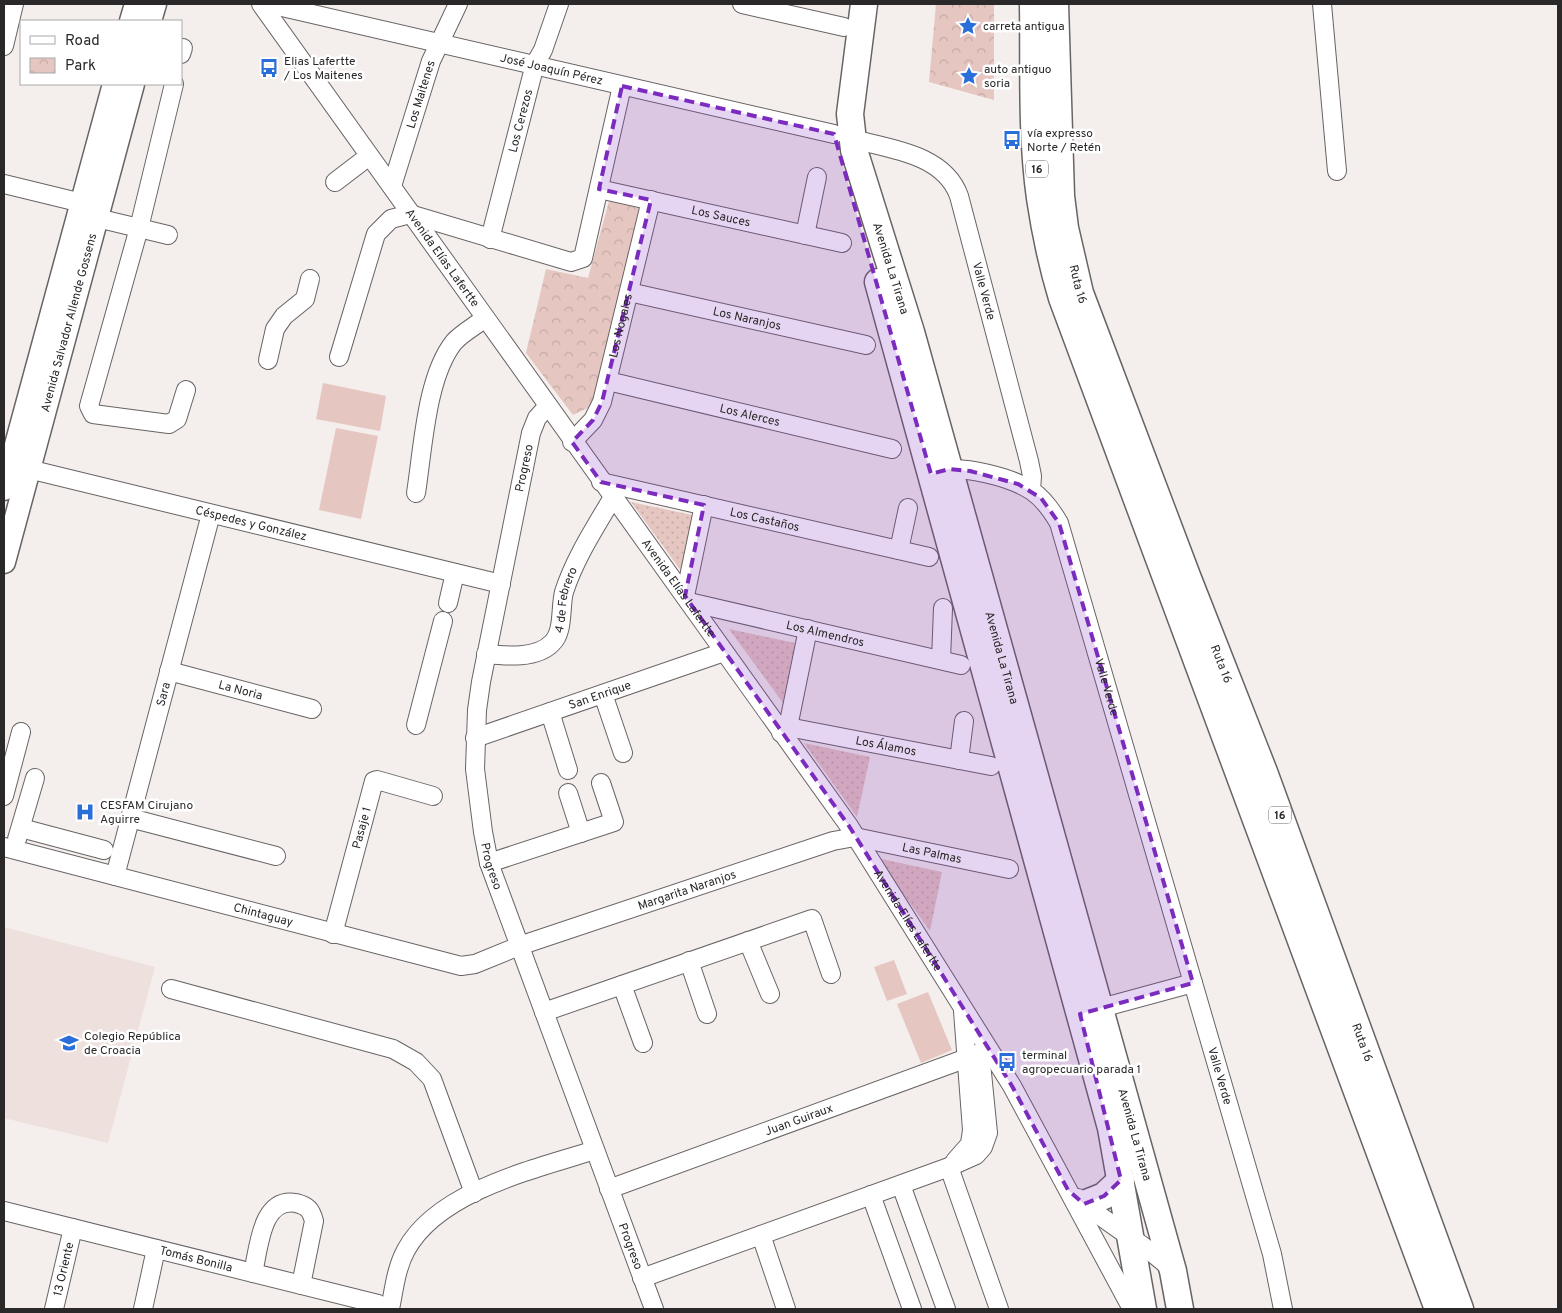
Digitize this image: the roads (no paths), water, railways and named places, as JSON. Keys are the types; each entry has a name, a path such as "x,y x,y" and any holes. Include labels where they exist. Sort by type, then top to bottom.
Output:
{"highway":[{"name":"Avenida La Tirana","path":"864,4 851,101 843,136 841,164 940,471 1089,1012 1172,1271 1180,1309"},
{"name":"Ruta 16","path":"1033,4 1038,178 1045,232 1062,298 1438,1309"},
{"name":"Ruta 16","path":"1056,4 1057,130 1061,196 1070,253 1080,293 1187,576 1264,772 1460,1309"},
{"name":"Avenida La Tirana","path":"843,136 834,103 846,16"},
{"name":"Avenida La Tirana","path":"1089,1012 1112,1128 1143,1309"},
{"path":"1076,1197 1104,1196 1121,1180"}],"main road":[{"path":"131,20 136,4"},
{"path":"150,20 155,4"},
{"name":"Avenida Salvador Allende Gossens","path":"89,211 114,85"},
{"name":"Avenida Salvador Allende Gossens","path":"4,490 14,466 89,211 133,85"},
{"name":"Avenida Salvador Allende Gossens","path":"4,562 14,466"}],"street":[{"path":"4,46 14,4"},
{"name":"Avenida Elías Lafertte","path":"261,4 572,442 724,652 785,730 963,1008 979,1054 1032,1122 1076,1197 1132,1309"},
{"name":"José Joaquín Pérez","path":"269,4 843,136"},
{"name":"Los Maitenes","path":"392,186 431,61 458,4"},
{"name":"Los Cerezos","path":"490,238 535,64 543,50 559,4"},
{"path":"742,4 846,16"},
{"path":"1322,4 1338,171"},
{"path":"174,85 139,228 88,406 92,414 169,424 177,419 186,390"},
{"path":"339,357 376,234 391,218 410,214 571,262 580,261 584,255 622,86"},
{"name":"Valle Verde","path":"843,136 918,157 945,172 954,183 959,196 1029,460 1032,476 1031,490 1049,507 1062,532 1272,1254 1283,1309"},
{"path":"335,182 369,156"},
{"path":"805,235 817,177"},
{"path":"4,184 139,228 168,235"},
{"name":"Los Sauces","path":"599,188 842,243"},
{"name":"Los Nogales","path":"572,442 587,428 596,416 608,381 651,200"},
{"path":"268,360 275,329 284,316 305,299 310,279"},
{"name":"Los Naranjos","path":"629,292 866,345"},
{"path":"416,493 433,387 440,367 455,342 484,318"},
{"name":"Los Alerces","path":"608,381 892,449"},
{"name":"Progreso","path":"547,407 537,418 531,434 481,682 476,738 478,801 489,863 654,1309"},
{"name":"Céspedes y González","path":"14,466 500,584"},
{"path":"940,471 990,475 1031,490"},
{"name":"Los Castaños","path":"601,482 928,557"},
{"name":"4 de Febrero","path":"486,654 525,654 542,650 554,641 559,630 561,604 567,582 612,497"},
{"path":"687,599 704,505"},
{"path":"899,550 908,508"},
{"name":"Sara","path":"115,876 211,514"},
{"path":"448,603 455,573"},
{"name":"Los Almendros","path":"687,599 961,665"},
{"path":"941,660 943,608"},
{"path":"416,725 443,621"},
{"path":"785,730 808,629"},
{"name":"San Enrique","path":"476,738 724,652"},
{"name":"La Noria","path":"169,671 312,709"},
{"path":"603,694 623,753"},
{"path":"550,712 568,770"},
{"path":"959,760 964,721"},
{"name":"Los Álamos","path":"785,730 991,766"},
{"path":"4,796 21,732"},
{"path":"9,848 21,828 35,778"},
{"name":"Pasaje 1","path":"333,934 374,781 377,780 433,796"},
{"path":"489,863 614,822 601,783"},
{"path":"568,793 581,833"},
{"path":"130,818 276,856"},
{"path":"21,828 104,850"},
{"name":"Las Palmas","path":"855,837 1009,869"},
{"name":"Margarita Naranjos","path":"519,946 833,841 855,837"},
{"name":"Chintaguay","path":"9,848 453,965 475,964 519,946"},
{"path":"544,1012 812,919 831,974"},
{"path":"748,941 770,994"},
{"path":"690,962 707,1014"},
{"path":"1089,1012 1193,983"},
{"path":"622,985 644,1042"},
{"path":"171,989 393,1049 411,1058 432,1079 474,1192"},
{"path":"642,1278 949,1167 970,1144 979,1054 963,1008"},
{"name":"Juan Guiraux","path":"609,1189 979,1054"},
{"path":"388,1309 400,1265 413,1238 430,1221 474,1192 595,1150"},
{"path":"949,1167 999,1309"},
{"path":"901,1185 946,1309"},
{"path":"872,1195 912,1309"},
{"name":"Avenida Elías Lafertte","path":"1076,1197 1152,1251 1172,1271"},
{"path":"253,1273 268,1215 276,1206 288,1202 304,1205 311,1211 314,1221 301,1285"},
{"name":"Tomás Bonilla","path":"4,1211 378,1304 388,1309"},
{"name":"13 Oriente","path":"54,1309 73,1228"},
{"path":"761,1235 786,1309"},
{"path":"143,1309 156,1249"}],"place":[{"name":"carreta antigua","path":"968,26"},
{"name":"Elias Lafertte / Los Maitenes","path":"269,68"},
{"name":"auto antiguo soria","path":"969,76"},
{"name":"vía expresso Norte / Retén","path":"1012,140"},
{"name":"CESFAM Cirujano Aguirre","path":"85,812"},
{"name":"Colegio República de Croacia","path":"69,1043"},
{"name":"terminal agropecuario parada 1","path":"1007,1062"}]}
